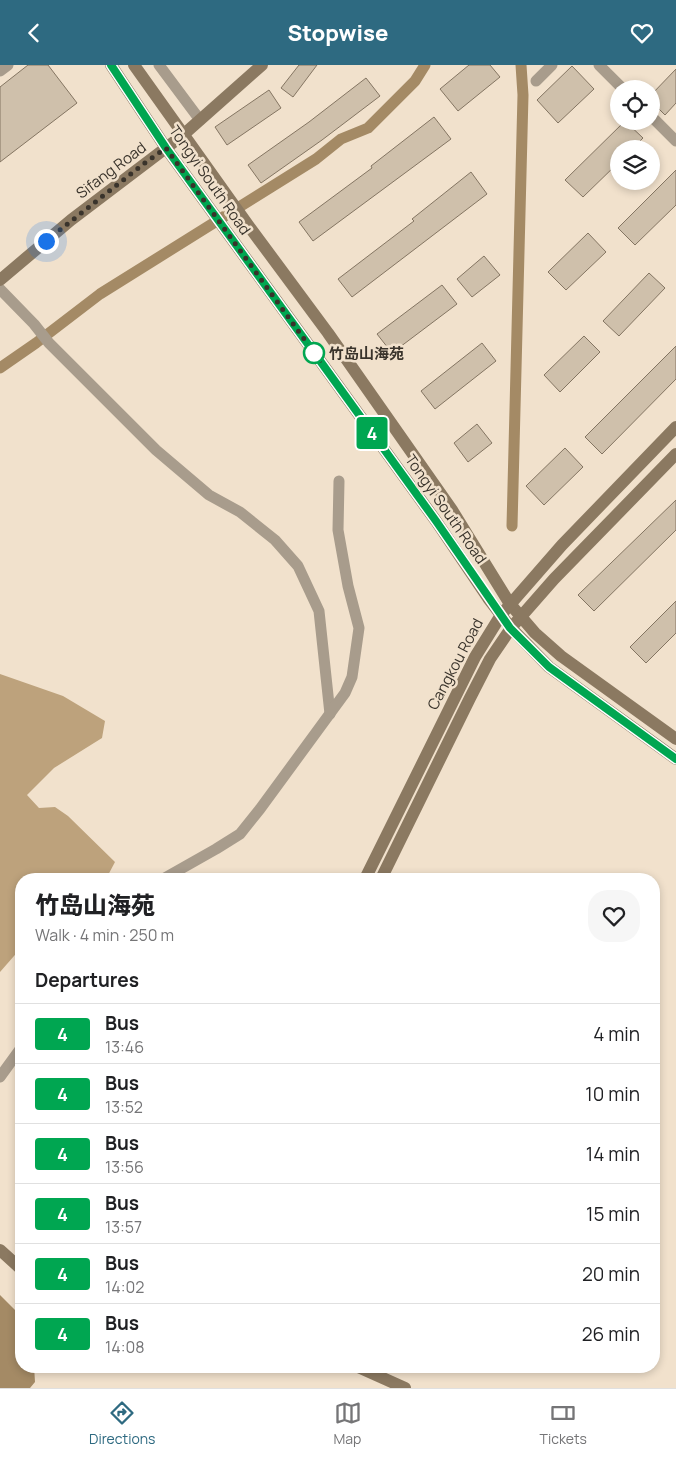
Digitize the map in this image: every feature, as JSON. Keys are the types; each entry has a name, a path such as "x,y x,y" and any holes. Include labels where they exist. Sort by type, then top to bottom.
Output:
{"main road":[{"name":"Tongyi South Road","path":"111,65 166,148 436,521 510,628 549,667 676,759"},
{"name":"Tongyi South Road","path":"134,65 328,333 452,510 510,603 535,633 561,656 676,739"},
{"name":"Sifang Road","path":"0,279 71,220 183,135 262,65"},
{"name":"Cangkou Road","path":"368,873 475,657 500,615 562,545 676,427"},
{"name":"Cangkou Road","path":"384,873 490,659 510,628 520,615 676,454"},
{"path":"0,1250 15,1264"},
{"path":"372,1373 405,1388"}],"street":[{"path":"0,71 8,65"},
{"path":"159,65 200,120"},
{"path":"536,81 552,65"},
{"path":"599,65 614,80"},
{"path":"660,125 676,141"},
{"path":"0,289 34,323 49,343 156,450 209,495 240,512 275,540 298,566 319,611 330,714"},
{"path":"174,873 240,834 345,693 352,677 359,628 348,586 338,530 339,481"},
{"path":"0,1077 15,1056"}],"shaded area":[{"path":"0,674 63,696 105,721 102,738 54,768 27,795 39,808 55,807 68,816 115,862 109,873 15,873 15,955 0,972"},
{"path":"0,1295 15,1310 15,1373 34,1373 35,1382 30,1388 0,1388"}],"building":[{"path":"28,65 48,65 77,103 0,162 0,87"},
{"path":"299,65 317,65 293,97 281,88"},
{"path":"469,65 490,65 500,77 458,111 440,89"},
{"path":"572,66 594,89 558,123 537,100"},
{"path":"676,69 676,103 665,115 660,110 660,86"},
{"path":"366,78 380,96 261,183 248,165 309,122"},
{"path":"269,90 281,108 227,145 215,127"},
{"path":"434,117 451,139 313,241 299,222 372,168 371,166"},
{"path":"616,130 635,130 643,138 641,140 610,140 610,171 583,197 565,180"},
{"path":"676,170 676,205 635,245 618,228 656,190 660,190 660,186"},
{"path":"471,172 487,194 352,297 338,279 414,221 412,219"},
{"path":"588,233 606,252 566,290 548,272"},
{"path":"484,256 500,275 472,297 457,279"},
{"path":"649,273 665,288 619,336 603,321"},
{"path":"442,285 457,304 392,353 377,334"},
{"path":"584,336 600,352 560,392 544,375"},
{"path":"482,343 496,361 435,409 421,391"},
{"path":"676,346 676,379 602,454 585,437"},
{"path":"477,424 492,443 468,462 454,443"},
{"path":"565,448 583,467 544,505 526,486"},
{"path":"676,500 676,530 594,611 578,595"},
{"path":"676,601 676,633 646,663 630,647"}],"waterway":[{"path":"0,368 100,294 316,159 341,139 368,128 415,81 425,65"},
{"path":"512,526 523,95 521,65"}],"bus line":[{"name":"4","path":"111,65 166,148 436,521 510,628 549,667 676,759"}],"place":[{"name":"竹岛山海苑","path":"314,353"}],"route":[{"path":"46,241 166,148 320,361 314,353"}]}
